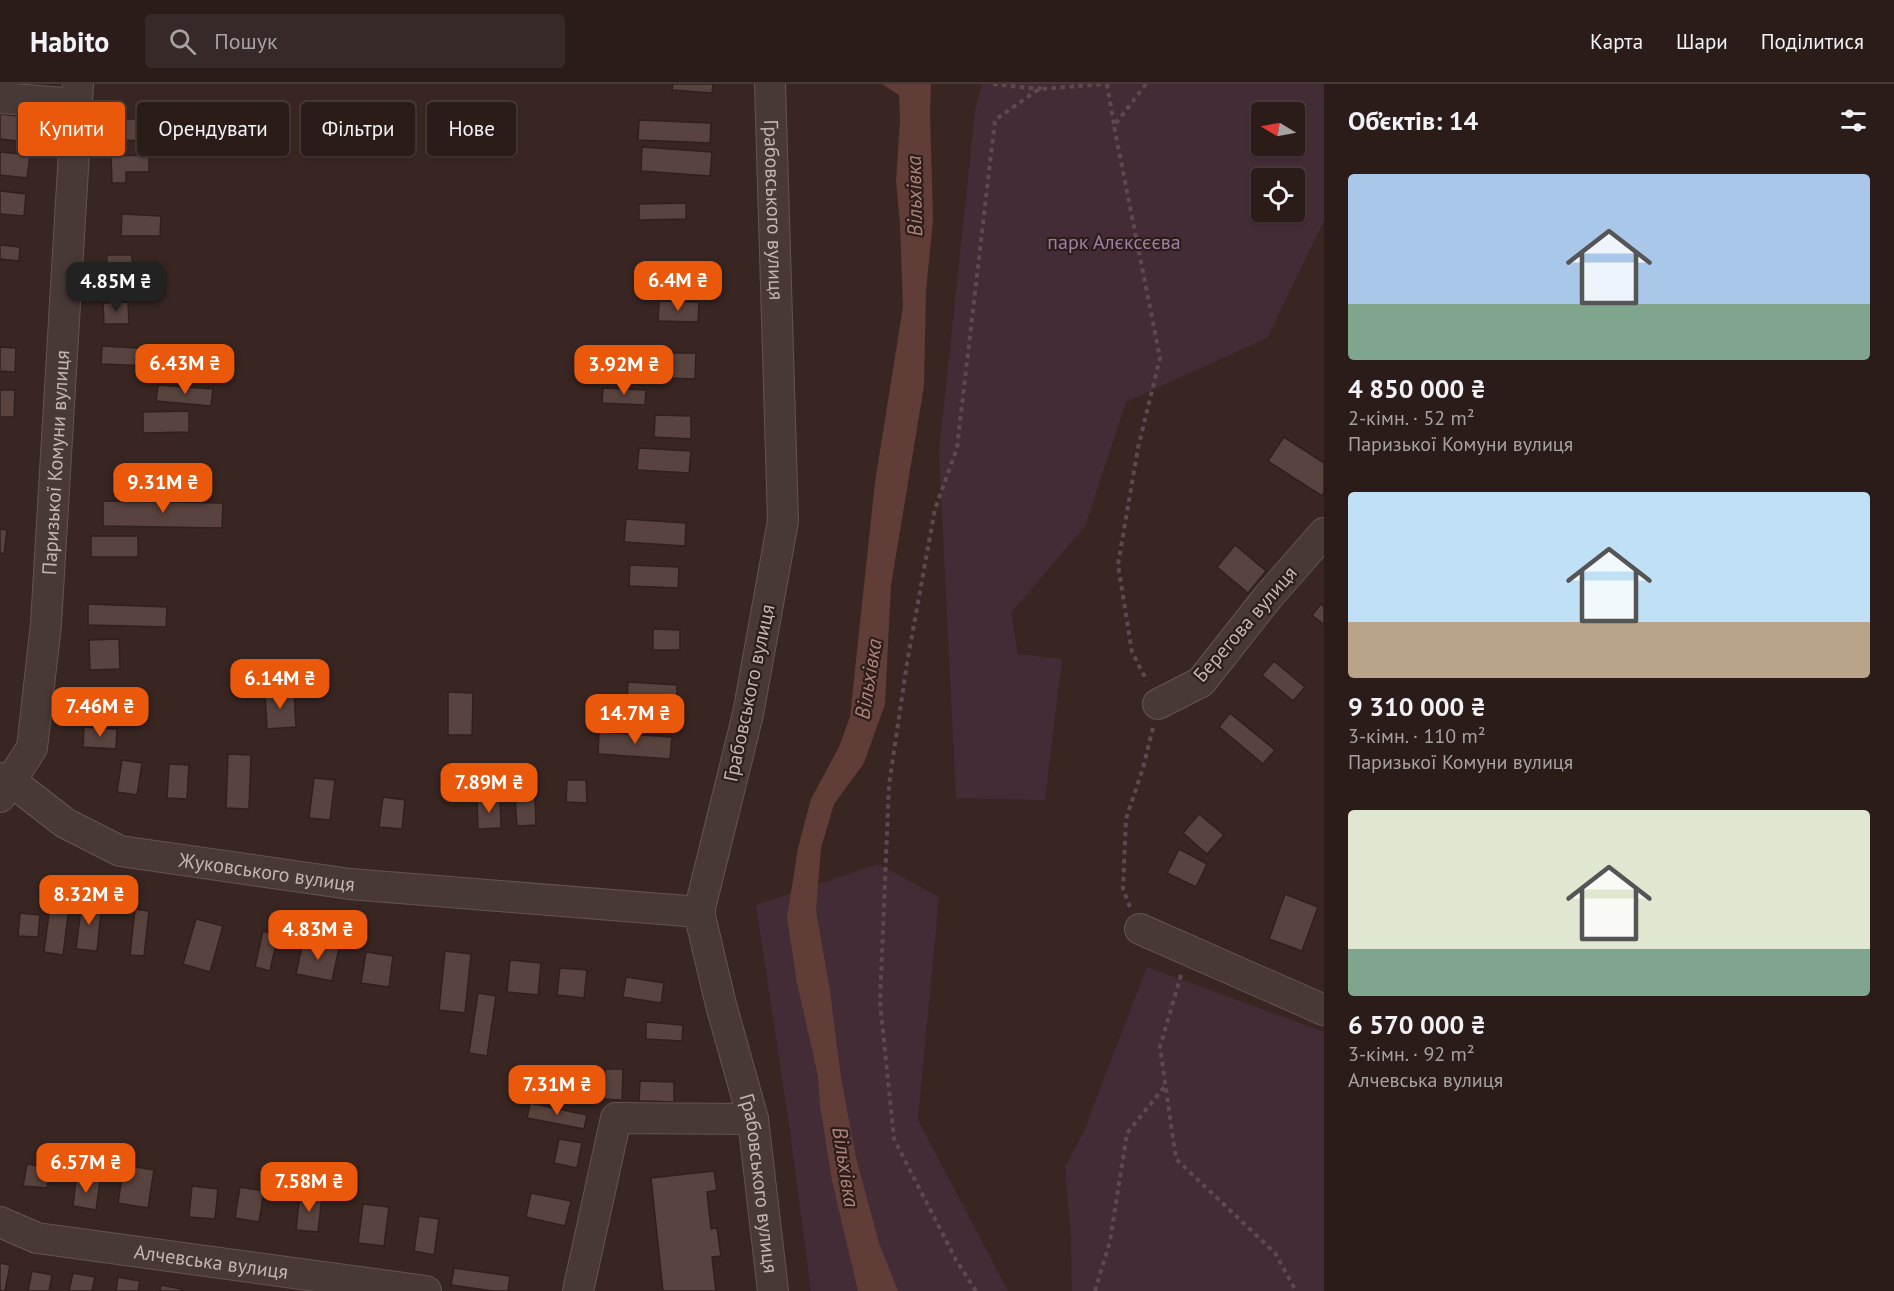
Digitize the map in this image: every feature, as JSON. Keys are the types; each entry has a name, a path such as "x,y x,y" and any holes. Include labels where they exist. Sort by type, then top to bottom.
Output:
{"street":[{"name":"Грабовського вулиця","path":"770,84 783,521 748,714 699,912 721,1005 753,1119 773,1291"},
{"path":"0,98 78,94"},
{"name":"Паризької Комуни вулиця","path":"4,785 32,748 46,624 78,94"},
{"name":"Берегова вулиця","path":"1158,704 1201,682 1268,597 1324,533"},
{"name":"Жуковського вулиця","path":"4,785 65,823 120,851 350,884 699,912"},
{"path":"1151,934 1324,1010"},
{"path":"578,1291 616,1118 753,1119"},
{"name":"Алчевська вулиця","path":"0,1222 37,1238 426,1291"}],"path":[{"path":"993,84 1041,86 1107,84 1160,358 1138,448 1118,565 1132,652 1158,704 1143,768 1126,819 1123,889 1151,934 1182,971 1160,1047 1176,1159 1275,1253 1296,1291"},
{"path":"1114,126 1146,84"},
{"path":"976,1291 956,1260 894,1139 880,1002 889,785 907,663 935,509 957,448 995,120 1041,86"},
{"path":"1095,1291 1110,1241 1127,1133 1165,1086"}],"green space":[{"name":"парк Алєксєєва","path":"982,84 1324,84 1324,221 1267,338 1126,402 1085,526 1011,613 1018,654 1062,659 1045,800 956,798 939,452 975,111"},
{"path":"878,864 939,897 918,1120 1008,1291 811,1291 756,905"},
{"path":"1147,967 1324,1032 1324,1291 1072,1291 1071,1239 1065,1167 1084,1131"}],"water":[{"name":"Вільхівка","path":"882,84 931,84 933,220 926,291 924,386 891,585 885,704 864,763 834,804 821,848 816,911 830,991 841,1078 856,1158 879,1243 898,1291 858,1291 832,1181 820,1105 818,1076 797,983 787,918 798,848 811,799 839,747 850,717 875,482 903,307 896,181 900,121 899,95"}],"building":[{"path":"673,84 713,84 712,93 672,90"},
{"path":"0,114 18,116 18,141 0,139"},
{"path":"125,119 137,119 137,141 125,140"},
{"path":"639,120 711,123 710,143 638,140"},
{"path":"642,147 712,152 710,176 641,171"},
{"path":"0,152 30,156 27,178 0,175"},
{"path":"111,156 149,156 149,172 126,172 126,183 112,183"},
{"path":"0,191 26,194 24,216 0,214"},
{"path":"686,203 686,219 639,220 639,204"},
{"path":"122,214 161,216 160,236 121,236"},
{"path":"0,245 20,247 19,261 0,259"},
{"path":"107,255 132,255 132,282 106,282"},
{"path":"644,265 698,266 697,288 644,287"},
{"path":"659,301 699,302 698,322 658,321"},
{"path":"128,302 129,324 104,324 103,303"},
{"path":"102,346 173,350 172,367 101,364"},
{"path":"0,347 16,348 15,372 0,371"},
{"path":"666,353 696,353 695,379 666,378"},
{"path":"158,385 213,389 211,406 156,401"},
{"path":"603,388 646,390 645,405 602,403"},
{"path":"0,390 15,390 14,417 0,417"},
{"path":"189,411 189,432 143,433 143,412"},
{"path":"655,415 691,416 691,439 654,437"},
{"path":"1284,437 1324,463 1322,496 1268,461"},
{"path":"639,448 691,451 689,473 637,470"},
{"path":"103,501 223,503 222,528 103,526"},
{"path":"626,519 686,523 685,546 624,542"},
{"path":"0,529 7,530 4,554 0,553"},
{"path":"91,536 138,536 138,557 91,557"},
{"path":"1235,545 1266,571 1248,593 1217,567"},
{"path":"630,565 679,567 678,588 629,586"},
{"path":"88,604 167,607 166,627 88,625"},
{"path":"1321,604 1324,607 1324,625 1312,615"},
{"path":"653,629 680,630 680,650 653,650"},
{"path":"119,639 120,669 90,670 89,640"},
{"path":"1274,661 1305,687 1293,701 1262,675"},
{"path":"628,682 677,685 677,703 627,701"},
{"path":"294,691 296,727 267,729 265,693"},
{"path":"448,692 473,693 472,735 448,735"},
{"path":"1230,713 1275,750 1263,764 1219,727"},
{"path":"84,727 117,729 116,749 83,747"},
{"path":"599,732 672,737 670,759 598,754"},
{"path":"228,754 251,755 249,809 226,808"},
{"path":"122,760 142,763 137,795 117,792"},
{"path":"169,764 189,765 187,799 167,798"},
{"path":"314,778 335,780 330,820 309,818"},
{"path":"567,780 586,780 587,803 566,802"},
{"path":"383,797 405,800 402,829 379,827"},
{"path":"535,797 536,825 517,826 515,798"},
{"path":"500,799 501,828 478,829 477,800"},
{"path":"1199,814 1224,835 1207,854 1183,833"},
{"path":"1179,849 1207,864 1196,887 1167,873"},
{"path":"1285,894 1318,907 1302,951 1269,939"},
{"path":"51,897 70,900 63,955 44,952"},
{"path":"82,900 102,902 97,951 76,949"},
{"path":"135,909 149,911 144,956 130,955"},
{"path":"20,913 40,915 38,937 18,936"},
{"path":"196,919 223,926 210,972 183,964"},
{"path":"263,931 278,935 270,971 255,967"},
{"path":"303,941 339,948 332,981 296,974"},
{"path":"445,951 471,954 465,1013 439,1010"},
{"path":"366,952 393,956 389,987 361,983"},
{"path":"510,960 541,963 538,995 507,992"},
{"path":"560,968 587,970 584,998 557,995"},
{"path":"626,977 664,983 661,1003 623,997"},
{"path":"478,993 496,996 487,1056 469,1053"},
{"path":"646,1022 683,1025 682,1041 646,1039"},
{"path":"605,1069 623,1069 622,1100 604,1099"},
{"path":"640,1081 674,1082 674,1102 639,1101"},
{"path":"530,1103 587,1115 584,1129 527,1118"},
{"path":"559,1139 582,1143 577,1168 554,1163"},
{"path":"27,1164 51,1168 47,1188 23,1186"},
{"path":"124,1165 154,1170 148,1208 118,1203"},
{"path":"714,1171 717,1190 707,1192 711,1229 717,1228 721,1256 712,1257 716,1291 663,1291 651,1178"},
{"path":"76,1178 100,1181 96,1210 73,1206"},
{"path":"192,1186 218,1189 215,1219 189,1217"},
{"path":"240,1187 264,1191 259,1222 235,1218"},
{"path":"531,1193 571,1201 565,1226 526,1217"},
{"path":"300,1194 322,1196 318,1232 296,1230"},
{"path":"363,1204 389,1207 384,1246 358,1243"},
{"path":"419,1216 439,1219 434,1255 414,1251"},
{"path":"0,1263 10,1265 5,1291 0,1291"},
{"path":"454,1268 510,1276 508,1291 451,1285"},
{"path":"32,1271 52,1275 49,1291 28,1291"},
{"path":"73,1273 95,1277 92,1291 69,1291"},
{"path":"118,1277 140,1281 138,1291 116,1291"},
{"path":"161,1285 182,1289 182,1291 160,1291"}]}
